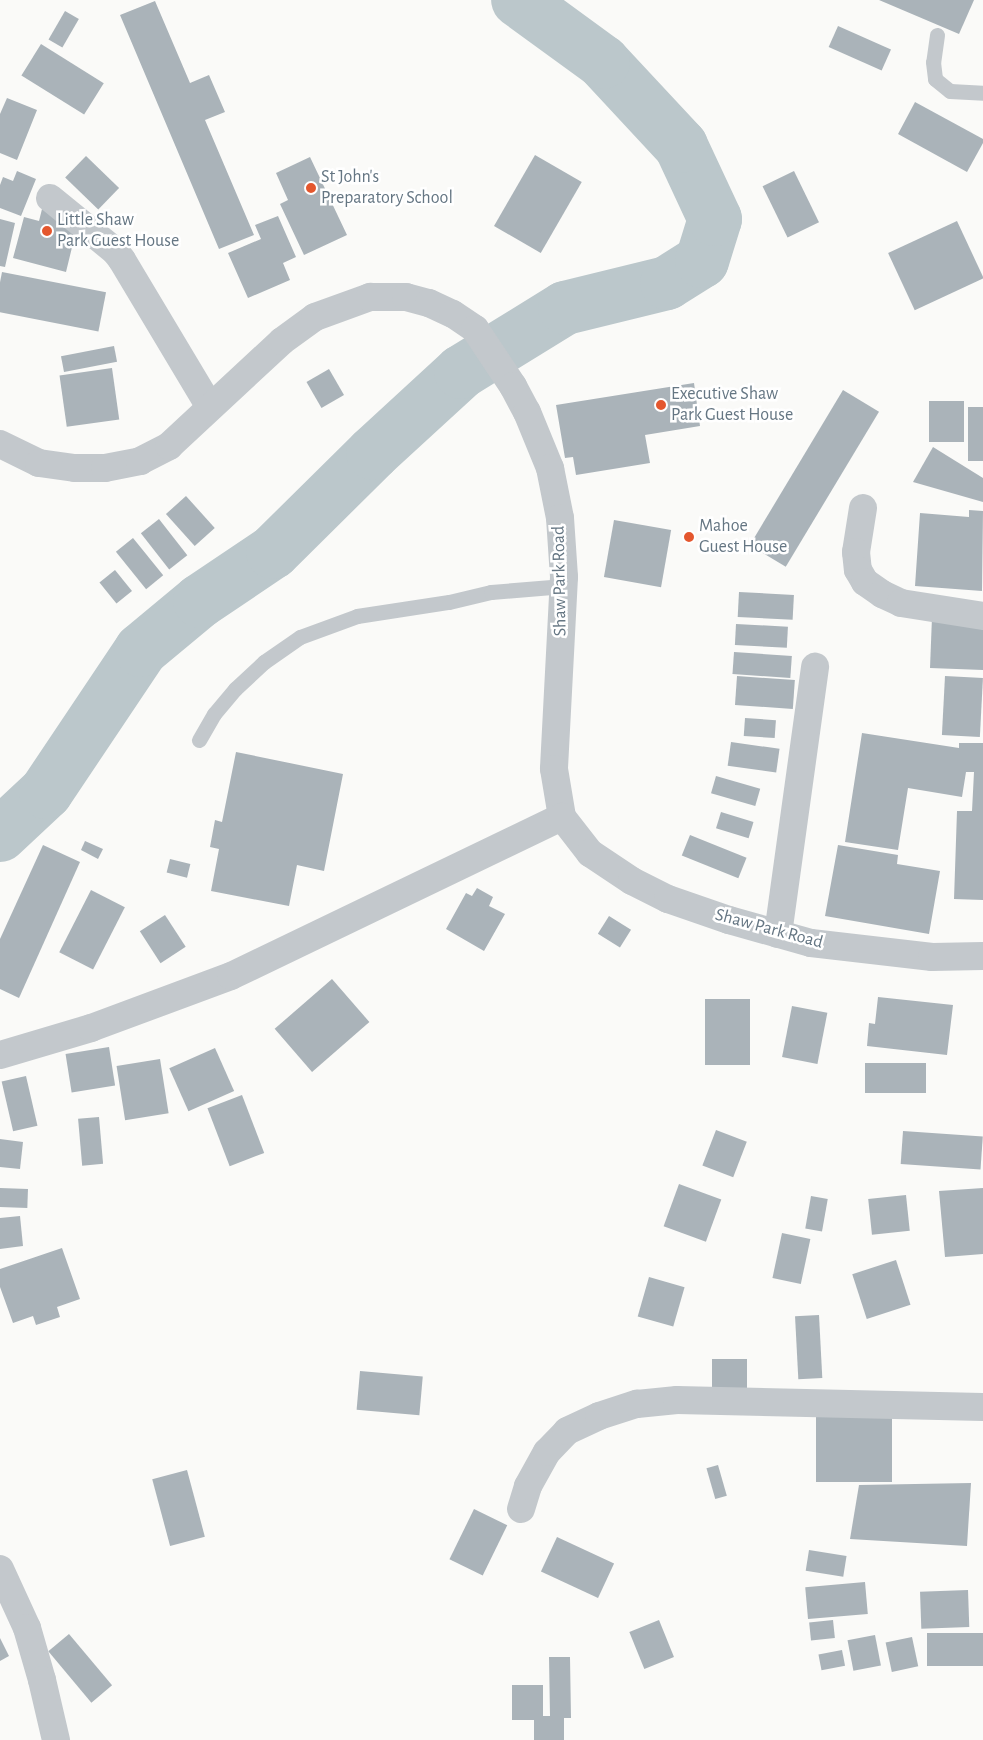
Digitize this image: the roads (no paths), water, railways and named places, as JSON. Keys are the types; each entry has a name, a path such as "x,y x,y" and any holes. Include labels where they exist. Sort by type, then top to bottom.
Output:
{"street":[{"path":"50,198 115,251 122,260 210,407"},
{"name":"Shaw Park Road","path":"0,444 39,463 75,468 105,468 140,460 169,446 282,341 315,317 370,297 406,297 429,303 453,314 475,329 513,386 527,412 550,468 560,518 564,586 554,769 562,817 590,853 632,881 668,899 729,920 811,943 932,957 983,956"},
{"path":"863,508 856,552 858,570 865,582 882,594 901,603 983,616"},
{"path":"778,934 815,667"},
{"path":"0,1055 91,1028 231,976 562,817"},
{"path":"521,1509 528,1486 547,1452 567,1432 599,1416 637,1404 677,1400 983,1407"},
{"path":"0,1569 27,1628 56,1740"}],"lane":[{"path":"937,35 933,62 934,80 950,91 983,93"},
{"path":"199,740 214,714 235,689 264,662 300,637 356,616 449,602 492,592 564,586"}],"waterway":[{"path":"0,835 46,792 141,650 200,601 273,552 373,453 461,372 565,308 667,283 702,261 715,219 681,146 603,62 518,0"}],"place":[{"name":"St John's Preparatory School","path":"311,188"},
{"name":"Little Shaw Park Guest House","path":"47,231"},
{"name":"Executive Shaw Park Guest House","path":"661,405"},
{"name":"Mahoe Guest House","path":"689,537"}]}
